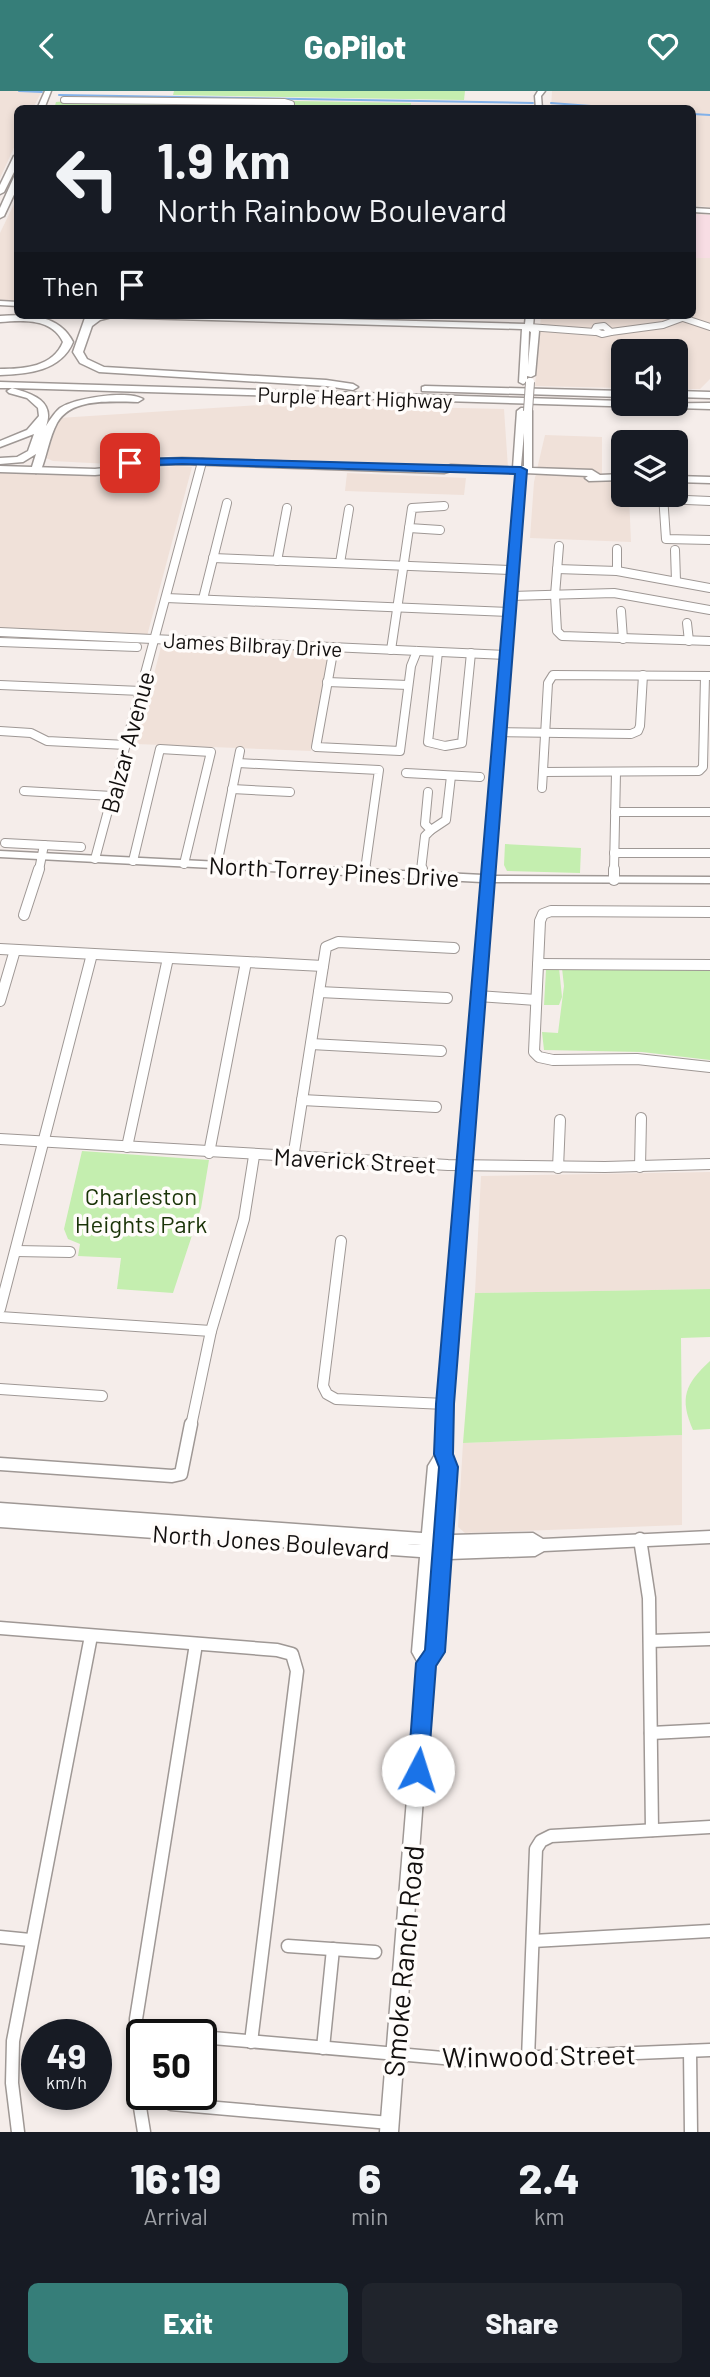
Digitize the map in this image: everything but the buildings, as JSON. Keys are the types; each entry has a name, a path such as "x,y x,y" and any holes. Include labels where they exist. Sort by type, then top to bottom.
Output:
{"highway":[{"path":"0,320 27,319 47,323 61,330 68,342 64,353 51,362 0,375"},
{"path":"90,320 78,352 83,361 102,370 326,383 352,387"},
{"name":"Purple Heart Highway","path":"0,375 611,394"},
{"path":"0,444 25,435 40,418 40,411 33,401 3,388"},
{"path":"3,388 30,397 43,407 44,418 33,452 33,467"},
{"name":"Purple Heart Highway","path":"3,388 710,406"},
{"path":"688,394 710,394"},
{"path":"33,467 58,414 72,406 94,400 508,405 545,403"},
{"path":"0,462 19,460 33,452"}],"main road":[{"path":"51,94 57,91"},
{"path":"0,216 14,194 0,192 14,164"},
{"path":"298,319 530,327"},
{"name":"Smoke Ranch Road","path":"389,2127 426,1663 420,1652 449,1467 443,1454 445,1404 521,473 528,467 526,382 534,331 530,327 530,319"},
{"path":"0,462 33,467 111,471 168,461 444,470 450,473 521,473 592,478 611,477"},
{"path":"0,469 33,467"},
{"path":"688,479 710,480"},
{"name":"North Torrey Pines Drive","path":"2,849 43,851 95,859 488,879 710,880"},
{"name":"North Jones Boulevard","path":"0,1509 256,1534"},
{"name":"North Jones Boulevard","path":"0,1521 256,1534 436,1547 535,1550 540,1545 710,1537"}],"street":[{"path":"64,100 252,105"},
{"path":"530,327 595,330 604,326 611,330 621,330 659,325 674,319"},
{"path":"691,319 710,325"},
{"name":"Balzar Avenue","path":"95,859 202,462"},
{"path":"688,499 710,501"},
{"path":"203,599 228,503"},
{"path":"391,650 412,507 444,506"},
{"path":"277,561 288,507"},
{"path":"664,507 666,539 710,540"},
{"path":"340,563 349,509"},
{"path":"409,528 440,530"},
{"path":"559,546 555,595 557,631 562,636 710,641"},
{"path":"617,549 617,571"},
{"path":"675,550 676,581"},
{"path":"213,558 513,570"},
{"path":"557,569 617,571 710,588"},
{"path":"511,596 614,593 710,610"},
{"path":"166,598 509,612"},
{"path":"621,611 623,639"},
{"path":"687,623 689,641"},
{"name":"James Bilbray Drive","path":"0,632 506,655"},
{"path":"0,642 137,647"},
{"path":"334,647 316,747 400,751 411,666 417,651"},
{"path":"439,652 428,742 433,745 457,746 462,743 471,653"},
{"path":"542,788 548,683 553,675 707,676 703,767 699,771 543,772"},
{"path":"499,732 623,735 635,732 640,726 642,675"},
{"path":"327,682 408,685"},
{"path":"0,685 141,691"},
{"path":"0,731 34,733 47,741 126,745"},
{"path":"132,861 160,749 211,752 184,864"},
{"path":"217,865 240,751"},
{"path":"238,763 379,770 365,873"},
{"path":"614,880 616,772"},
{"path":"406,773 480,777"},
{"path":"421,876 425,836 446,820 451,776"},
{"path":"232,789 290,792"},
{"path":"24,791 112,796"},
{"path":"428,792 425,824 431,830"},
{"path":"615,811 710,812"},
{"path":"24,915 43,851 81,847"},
{"path":"614,853 710,853"},
{"path":"710,912 544,913 540,921 534,1052 538,1057 553,1061 637,1059 710,1067"},
{"path":"293,1159 327,947 331,943 454,948"},
{"path":"0,949 323,966"},
{"path":"0,1001 15,950"},
{"path":"0,1309 92,954"},
{"path":"127,1147 168,958"},
{"path":"209,1153 246,962"},
{"path":"537,964 710,965"},
{"path":"319,992 447,998"},
{"path":"478,996 536,1000"},
{"path":"311,1044 441,1051"},
{"path":"302,1100 436,1107"},
{"path":"640,1167 641,1118"},
{"path":"558,1168 560,1120"},
{"name":"Maverick Street","path":"0,1139 293,1159 558,1168 710,1164"},
{"path":"0,1464 172,1476 181,1474 211,1331 244,1219 254,1156"},
{"path":"341,1241 323,1386 327,1394 336,1399 445,1404"},
{"path":"16,1251 70,1252"},
{"path":"0,1317 211,1331"},
{"path":"0,1389 102,1396"},
{"path":"640,1539 649,1598 652,1830"},
{"path":"0,1629 277,1650 292,1654 297,1671 251,2042"},
{"path":"18,2132 12,2083 13,2041 30,1940 91,1636"},
{"path":"650,1641 710,1639"},
{"path":"138,2019 196,1644"},
{"path":"651,1733 710,1730"},
{"path":"528,2059 536,1849 541,1841 551,1836 710,1827"},
{"path":"533,1941 710,1931"},
{"path":"0,1937 30,1940"},
{"path":"288,1946 375,1952"},
{"path":"323,2048 333,1949"},
{"name":"Winwood Street","path":"217,2039 466,2060 710,2050"},
{"path":"690,2052 691,2132"},
{"path":"217,2108 389,2127"},
{"path":"140,2110 144,2132"}],"shaded area":[{"path":"0,91 42,91 35,105 14,105 14,148 0,178"},
{"path":"552,91 710,91 710,207 696,206 696,105 551,105"},
{"path":"294,101 532,105 294,105"},
{"path":"14,204 14,300 0,300 0,233"},
{"path":"696,213 710,215 710,379 700,389 688,389 688,339 611,339 611,388 535,386 541,319 696,319"},
{"path":"696,214 710,215 710,258 696,258"},
{"path":"276,404 504,409 508,468 167,456 109,464 53,461 46,458 59,418"},
{"path":"545,435 602,437 602,480 611,480 611,507 630,507 631,542 530,538 534,482"},
{"path":"176,466 192,467 147,636 0,629 0,469 113,473"},
{"path":"347,473 466,478 464,495 345,491"},
{"path":"162,643 330,650 311,751 136,744"},
{"path":"710,1172 710,1289 475,1293 481,1176"},
{"path":"682,1435 682,1525 465,1533 458,1527 463,1443"}],"green space":[{"path":"174,91 465,91 464,100 173,95"},
{"path":"68,101 287,105 55,105 56,102"},
{"path":"294,101 411,103 411,105 294,105"},
{"path":"505,844 581,848 580,873 507,871 504,865"},
{"path":"559,968 562,997 559,1005 544,1005 546,970"},
{"path":"562,968 710,969 710,1060 642,1052 544,1050 542,1032 558,1033 564,986"},
{"name":"Charleston Heights Park","path":"82,1151 209,1160 201,1208 173,1293 117,1289 121,1258 78,1256 80,1244 68,1239 64,1229"},
{"path":"710,1289 710,1337 681,1338 682,1435 463,1443 475,1293"},
{"path":"710,1361 710,1429 693,1430 686,1409 687,1392 695,1377"}],"waterway":[{"path":"19,91 42,92"},
{"path":"59,95 533,103"},
{"path":"551,103 578,105"},
{"path":"696,114 710,115"}],"route":[{"path":"130,463 182,461 521,470 445,1404 443,1454 449,1467 435,1652 426,1663 418,1770"}]}
